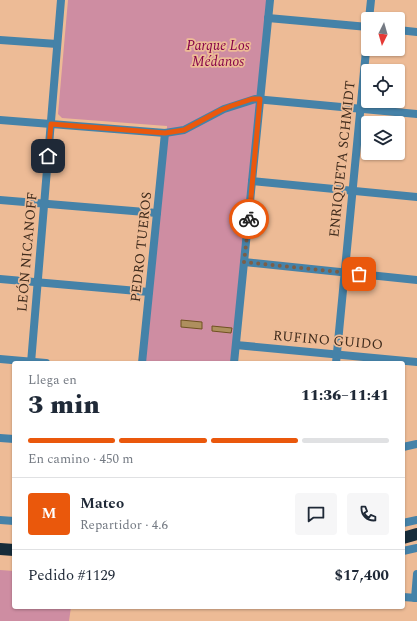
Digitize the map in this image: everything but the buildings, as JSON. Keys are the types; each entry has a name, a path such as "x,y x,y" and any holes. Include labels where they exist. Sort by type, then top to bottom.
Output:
{"highway":[{"path":"405,537 417,534"},
{"path":"0,549 12,550"}],"street":[{"name":"LEÓN NICANOFF","path":"31,361 61,0"},
{"path":"234,361 270,0"},
{"path":"370,12 371,0"},
{"path":"268,18 361,28"},
{"path":"405,31 417,32"},
{"path":"0,40 57,44"},
{"name":"ENRIQUETA SCHMIDT","path":"336,361 365,56"},
{"path":"0,120 165,133 184,130 221,110 252,99 417,114"},
{"name":"PEDRO TUEROS","path":"142,361 165,133"},
{"path":"252,181 417,197"},
{"path":"0,200 157,213"},
{"path":"244,262 417,280"},
{"path":"0,279 149,292"},
{"name":"RUFINO GUIDO","path":"236,345 417,362"},
{"path":"0,359 21,361"},
{"path":"0,438 12,439"},
{"path":"405,447 417,444"},
{"path":"0,520 12,522"},
{"path":"405,523 417,520"},
{"path":"405,551 417,548"},
{"path":"405,597 416,598 417,574"}],"green space":[{"name":"Parque Los Médanos","path":"68,0 267,0 231,361 144,361 167,139 167,126 62,118 58,114"},
{"path":"0,570 12,571 12,609 71,609 69,621 0,621"}],"way so far":[{"path":"249,219 244,262 359,274"}],"route":[{"path":"48,156 51,124 165,133 177,132 184,130 231,106 252,99 260,99 249,219"}]}
